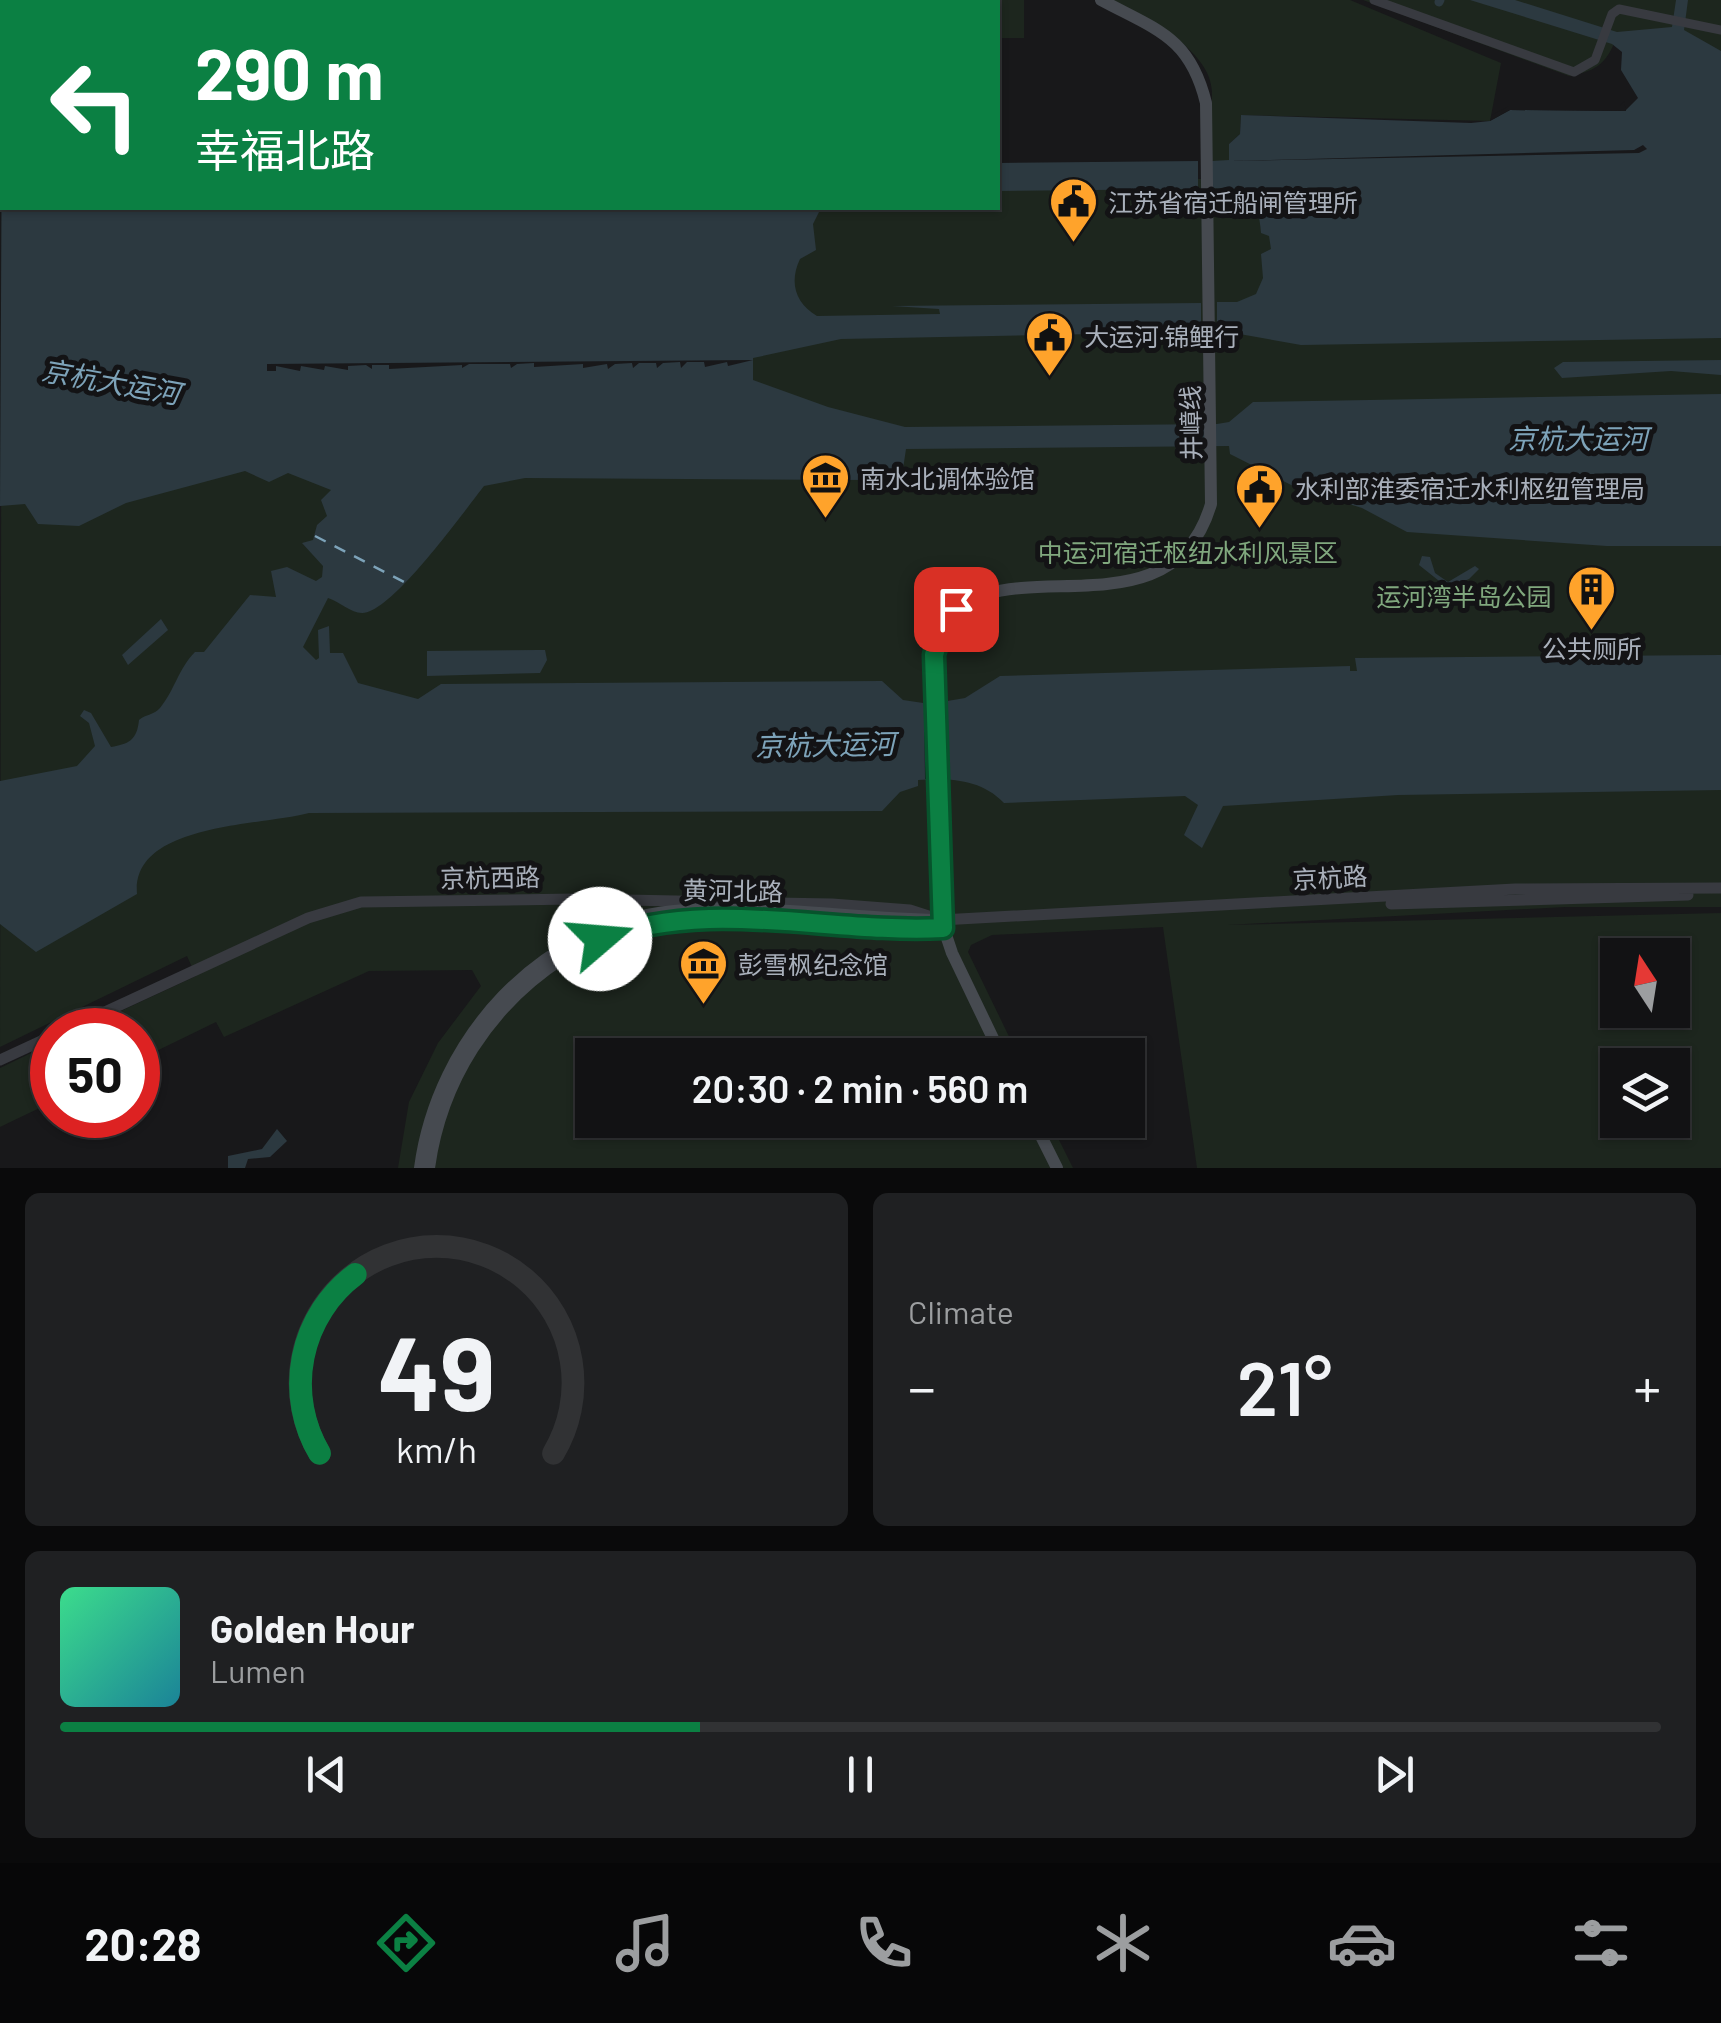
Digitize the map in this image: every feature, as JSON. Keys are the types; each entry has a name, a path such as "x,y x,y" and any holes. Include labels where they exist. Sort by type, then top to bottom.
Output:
{"main road":[{"name":"井嶂线","path":"942,924 935,699 937,638 948,617 963,603 994,591 1129,583 1182,553 1206,521 1213,452 1207,128 1202,86 1188,54 1176,41 1101,0"},
{"name":"黄河北路","path":"420,1168 431,1112 464,1043 525,976 594,932 653,914 692,910 942,924"},
{"name":"黄河北路","path":"429,1168 442,1108 468,1054 512,1000 552,966 584,946 619,932 669,920 942,924"},
{"path":"942,924 993,1038"},
{"path":"1042,1138 1057,1168"}],"street":[{"path":"1374,0 1568,72 1588,67 1603,46 1611,17 1624,9 1721,30"},
{"name":"京杭路","path":"942,924 1515,889 1721,892"},
{"name":"京杭西路","path":"115,1008 348,904 832,904 910,910 942,924"},
{"path":"0,1060 30,1046"}],"green space":[{"path":"1000,0 1024,0 1024,38 1000,38"},
{"path":"1112,0 1350,0 1501,63 1490,121 1241,115 1240,134 1229,144 1229,161 1212,161 1212,93 1201,63 1174,36"},
{"path":"1363,0 1721,0 1721,51 1618,32 1601,63 1569,76"},
{"name":"中运河宿迁枢纽水利风景区","path":"1721,174 1721,907 1565,907 1227,925 1721,913 1721,1168 1197,1168 1163,927 992,935 971,945 968,952 1010,1038 575,1038 575,1138 1058,1138 1073,1168 398,1168 409,1102 438,1043 481,986 472,970 369,971 224,1037 216,1022 160,1049 160,1008 127,1008 196,976 187,956 80,1008 30,1008 30,1032 0,1047 2,210 1000,210 1000,181"},
{"path":"30,1054 30,1113 0,1127 0,1068"}],"water":[{"path":"1470,0 1515,0 1617,32 1672,27 1676,0 1688,0 1684,30 1721,51 1721,338 1301,345 1217,330 1217,302 1237,302 1256,294 1263,278 1261,254 1271,249 1269,236 1261,233 1253,203 1233,191 1212,188 1212,161 1229,160 1229,144 1240,134 1241,115 1471,123 1490,121 1510,110 1625,111 1638,98 1621,70 1622,52 1612,44"},
{"path":"1198,161 1198,189 1000,191 1000,163"},
{"name":"京杭大运河","path":"1,210 820,210 813,224 816,250 800,259 795,276 799,298 817,316 940,314 939,309 892,306 1201,303 1201,332 841,339 753,358 753,380 828,407 905,427 1217,424 1229,422 1253,402 1721,394 1721,546 1607,546 1407,532 1362,508 1297,488 1230,454 1229,446 906,449 903,469 869,480 525,478 484,486 391,597 362,613 328,598 303,647 316,660 319,658 318,630 329,626 330,653 343,653 358,683 418,699 441,684 882,681 903,700 930,704 965,698 1000,676 1350,666 1350,671 1357,671 1355,658 1721,655 1721,790 1398,795 1223,806 1202,848 1184,835 1198,805 1185,796 1004,803 975,785 942,779 918,780 918,786 900,792 882,811 309,813 203,832 176,841 155,853 141,871 137,894 36,952 0,924 0,781 77,766 95,746 89,723 80,716 84,710 91,713 111,747 127,742 134,737 139,720 158,710 165,701 189,659 195,652 204,652 250,595 276,597 271,571 287,567 316,581 322,577 323,566 302,543 313,540 317,525 327,516 321,500 331,490 288,473 269,482 245,471 126,503 79,526 38,524 25,504 0,506"},
{"path":"1721,360 1721,375 1671,371 1562,378 1554,368 1563,362"},
{"path":"1422,556 1430,557 1435,573 1448,582 1475,566 1479,569 1469,579 1448,588 1419,565"},
{"path":"161,619 168,630 128,665 122,655"},
{"path":"545,650 547,660 540,673 427,676 427,651"},
{"path":"277,1129 287,1141 270,1157 248,1159 245,1168 228,1168 228,1156 262,1149"}],"pier":[{"path":"1624,101 1626,111 1510,110 1490,121 1492,115 1509,106 1620,106"},
{"path":"1643,145 1647,149 1639,153 1229,161 1634,150"},
{"path":"753,360 705,367 704,362 687,362 681,368 680,362 663,363 657,368 656,363 639,363 633,368 632,363 615,364 608,369 607,364 583,368 583,364 534,367 534,363 511,368 510,364 389,369 389,365 372,365 372,369 366,365 348,366 348,370 301,366 300,371 276,366 276,371 267,371 267,364"},
{"path":"924,700 947,700 948,779 925,779"}],"ferry route":[{"path":"315,536 404,582"}],"place":[{"name":"江苏省宿迁船闸管理所","path":"1073,244"},
{"name":"大运河·锦鲤行","path":"1049,378"},
{"name":"南水北调体验馆","path":"825,520"},
{"name":"水利部淮委宿迁水利枢纽管理局","path":"1260,530"},
{"name":"公共厕所","path":"1592,632"},
{"name":"彭雪枫纪念馆","path":"703,1006"}],"route":[{"path":"600,939 644,925 694,919 909,930 943,928 934,655 942,626 956,609"}],"park label":[{"name":"运河湾半岛公园","path":"1464,596"}]}
